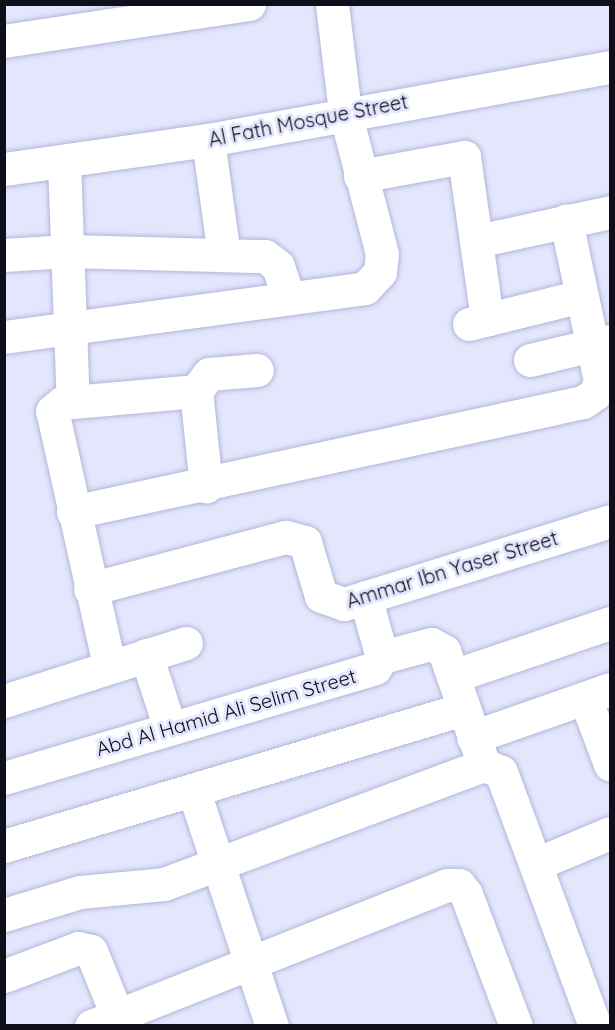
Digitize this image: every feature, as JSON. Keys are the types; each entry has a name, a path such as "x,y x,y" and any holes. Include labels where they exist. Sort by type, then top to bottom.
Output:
{"street":[{"path":"4,41 249,4"},
{"path":"4,337 365,288 380,272 382,254 345,112 332,4"},
{"name":"Al Fath Mosque Street","path":"4,169 208,140 345,112 610,67"},
{"path":"208,140 224,255"},
{"path":"360,176 464,157 477,241 478,321 581,296"},
{"path":"64,162 73,402"},
{"path":"477,241 610,212"},
{"path":"73,512 206,486 583,402 596,394 600,381 601,343 581,296 566,221"},
{"path":"4,255 68,251 224,255 274,259 288,297"},
{"path":"530,360 601,343"},
{"path":"206,486 196,391 209,374 257,370"},
{"path":"110,665 90,589 52,411 73,402 196,391"},
{"name":"Ammar Ibn Yaser Street","path":"90,589 286,537 305,542 321,596 332,603 365,597 610,521"},
{"path":"365,597 382,657 439,646 453,676 474,737 501,772 595,1026"},
{"path":"453,676 610,623"},
{"path":"4,701 110,665 186,643"},
{"path":"146,654 170,728"},
{"name":"Abd Al Hamid Ali Selim Street","path":"4,778 375,668 382,657"},
{"path":"4,915 80,892 164,884 218,863 474,737 598,694 610,764"},
{"path":"4,846 194,792 474,737"},
{"path":"194,792 272,1026"},
{"path":"536,864 610,833"},
{"path":"4,976 78,948 91,951 104,1020 251,962 459,885 516,1026"}]}
